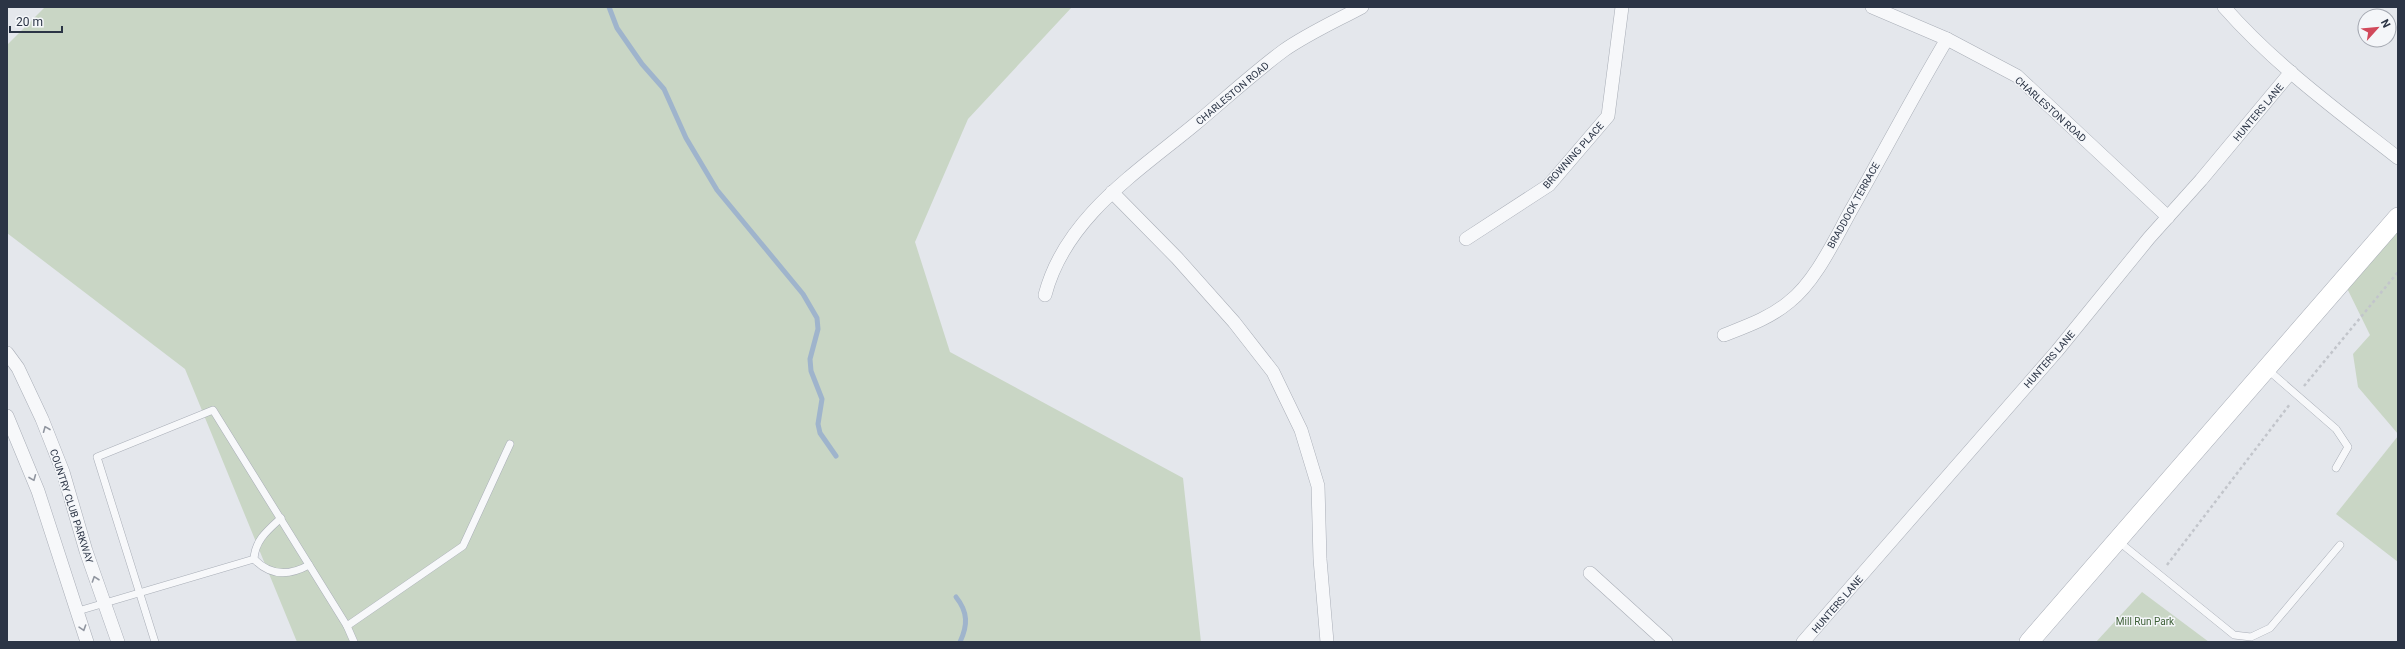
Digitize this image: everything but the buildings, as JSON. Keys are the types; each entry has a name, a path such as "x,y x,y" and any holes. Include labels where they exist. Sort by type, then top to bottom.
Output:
{"main road":[{"path":"2030,642 2398,217"}],"street":[{"name":"CHARLESTON ROAD","path":"1046,295 1052,272 1068,241 1112,192 1283,51 1362,7"},
{"name":"BROWNING PLACE","path":"1466,240 1549,185 1608,116 1622,7"},
{"name":"CHARLESTON ROAD","path":"1872,7 1946,39 2017,76 2168,217"},
{"path":"2224,7 2242,27 2291,72 2398,158"},
{"name":"BRADDOCK TERRACE","path":"1724,335 1772,314 1790,302 1807,282 1834,242 1911,99 1946,39"},
{"name":"HUNTERS LANE","path":"1803,642 2057,351 2291,72"},
{"path":"1112,192 1177,258 1234,322 1273,372 1301,430 1318,486 1320,559 1327,642"},
{"name":"COUNTRY CLUB PARKWAY","path":"7,353 18,368 42,419 63,472 103,602 118,642"},
{"path":"7,416 38,491 87,642"},
{"path":"1590,573 1666,642"}],"lane":[{"path":"2266,368 2296,396 2336,429 2348,447 2336,468"},
{"path":"155,642 138,594 97,457 213,410 347,626 354,642"},
{"path":"347,626 463,546 510,444"},
{"path":"281,518 266,532 255,547 254,559 260,566 279,574 298,571 309,565"},
{"path":"2117,540 2234,635 2251,637 2270,628 2340,544"},
{"path":"78,611 103,602 138,594 254,559"}],"path":[{"path":"2159,575 2296,396 2398,272"}],"green space":[{"path":"45,7 1072,7 968,119 915,242 950,352 1183,478 1201,642 297,642 185,369 7,233 7,48 8,44"},
{"path":"2398,216 2398,434 2358,387 2353,354 2370,335 2343,280"},
{"path":"2398,436 2398,562 2336,514"},
{"name":"Mill Run Park","path":"2142,592 2209,642 2096,642"}],"waterway":[{"path":"609,7 617,28 642,64 664,89 686,138 717,190 803,294 817,318 818,329 810,359 811,371 822,399 818,424 820,433 836,456"},
{"path":"956,597 963,608 966,619 963,636 960,642"}]}
